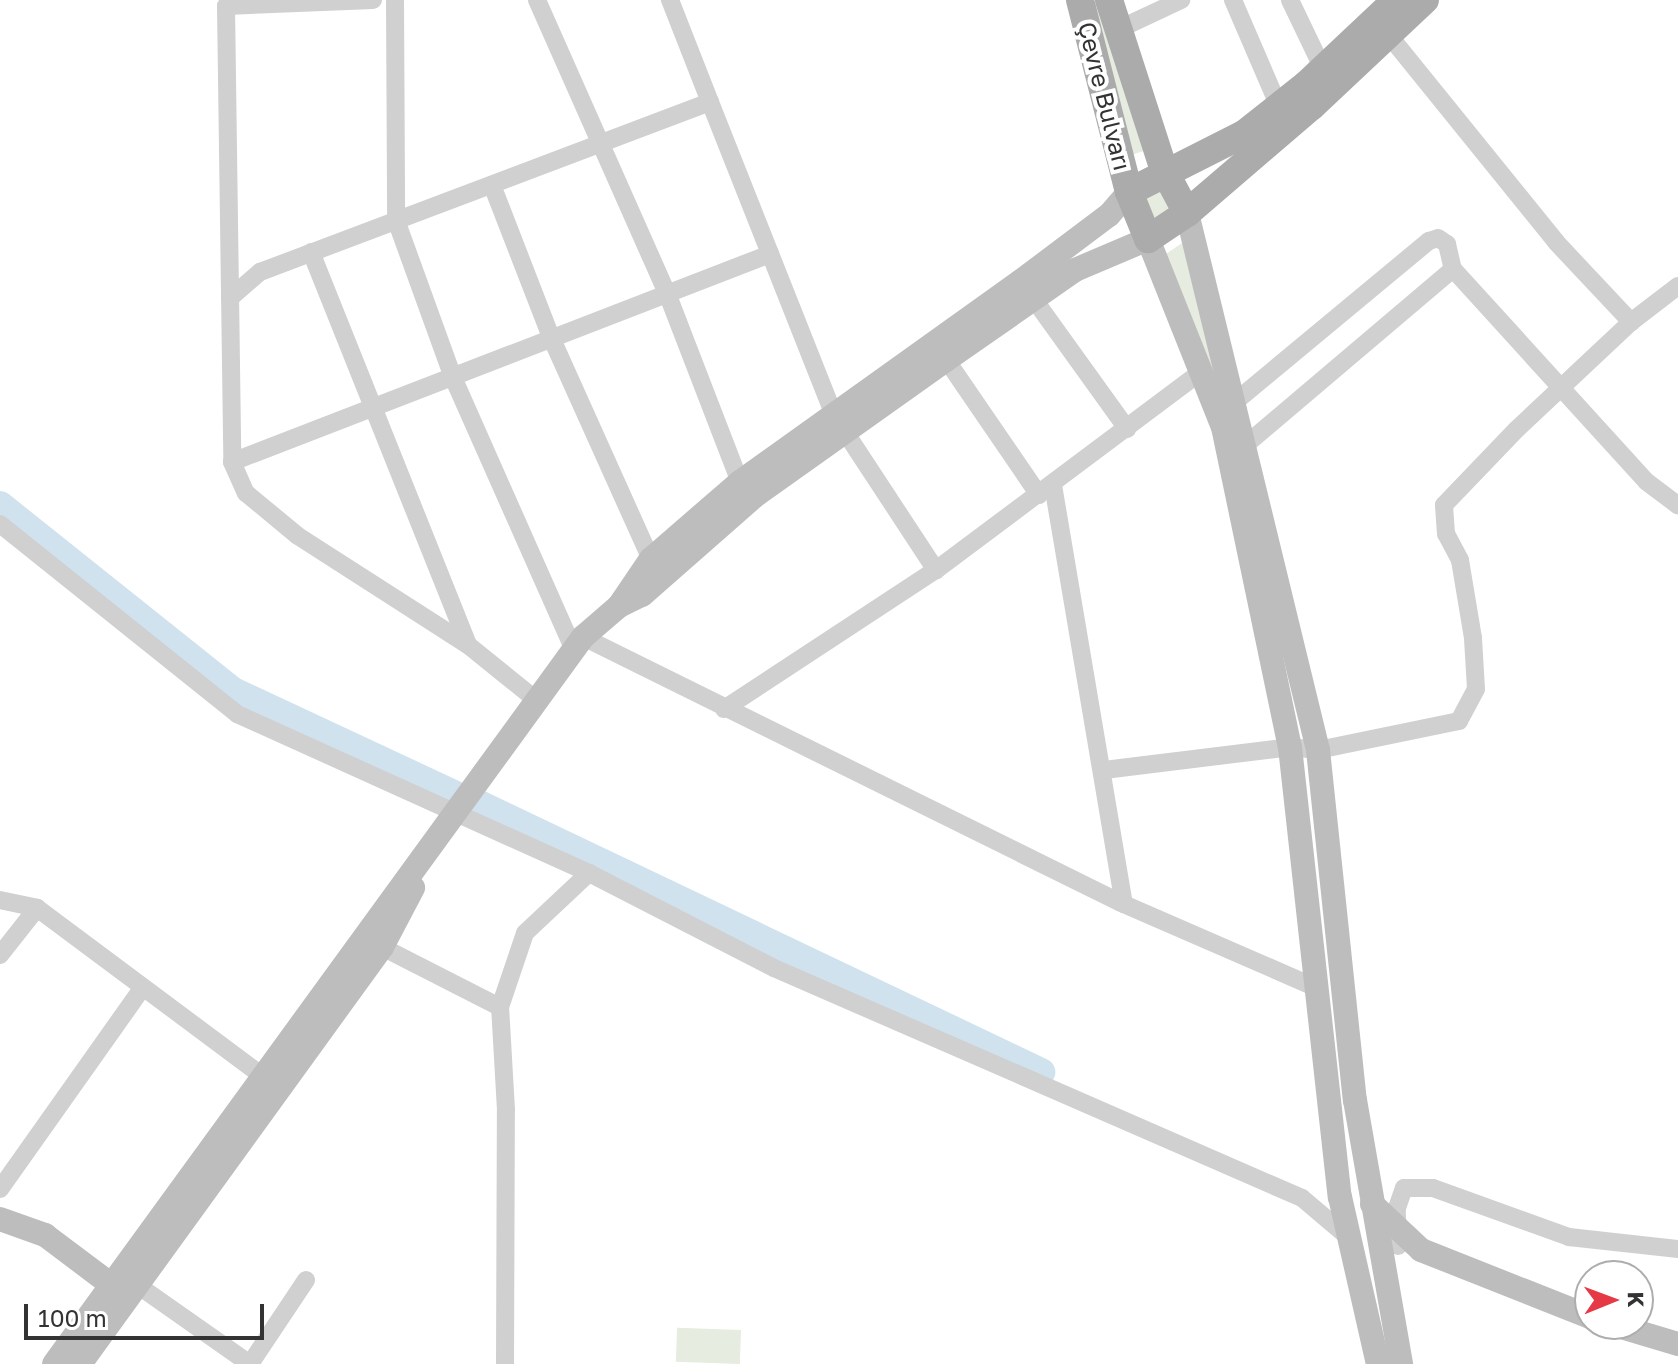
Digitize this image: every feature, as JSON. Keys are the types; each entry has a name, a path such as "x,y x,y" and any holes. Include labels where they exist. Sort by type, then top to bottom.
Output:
{"main road":[{"name":"Çevre Bulvarı","path":"1080,0 1129,192 1148,239"},
{"name":"Çevre Bulvarı","path":"1109,0 1164,170 1187,213"},
{"path":"80,1364 125,1285 261,1075 376,916 434,848 535,699 578,643 619,606 651,559 740,482 839,423 1027,290 1109,215 1129,192 1164,170 1230,142 1279,107 1387,18 1425,0"},
{"path":"1027,290 1148,239 1187,213 1387,18"},
{"path":"1187,213 1247,444 1318,750 1370,1202 1399,1243 1401,1364"},
{"path":"1148,239 1223,427 1290,747 1340,1197 1378,1364"},
{"path":"619,606 642,595 704,537 839,423"},
{"path":"54,1364 125,1285 382,947 434,848"},
{"path":"1340,1197 1370,1202"},
{"path":"0,1219 45,1235 125,1285"},
{"path":"1347,1236 1399,1243 1574,1311"},
{"path":"1654,1337 1678,1344"}],"street":[{"path":"373,0 226,3 232,462 246,493 298,536 468,645 535,699"},
{"path":"395,0 396,220 452,375 578,643 724,709 1124,904 1319,989"},
{"path":"537,0 667,293 740,482"},
{"path":"670,0 839,423 936,570"},
{"path":"1117,30 1181,0"},
{"path":"1233,0 1279,107"},
{"path":"1290,0 1323,69"},
{"path":"1387,18 1556,242 1631,322"},
{"path":"230,298 260,272 710,102"},
{"path":"492,185 551,337 651,559"},
{"path":"1236,401 1429,241 1438,238 1447,244 1453,269 1647,482 1678,505"},
{"path":"311,252 468,645"},
{"path":"232,462 770,254"},
{"path":"1247,444 1453,269"},
{"path":"1104,770 1290,747 1318,750 1459,721 1476,689 1473,638 1460,560 1446,534 1444,505 1631,322 1678,286"},
{"path":"1027,290 1127,429"},
{"path":"941,351 1046,490 1104,770 1124,904"},
{"path":"724,709 936,570 1202,371"},
{"path":"0,524 237,714 456,817 589,873 774,968 1302,1198 1347,1236"},
{"path":"505,1364 506,1110 500,1007 525,933 589,873"},
{"path":"0,900 37,908 261,1075"},
{"path":"0,955 37,908"},
{"path":"382,947 500,1007"},
{"path":"0,1189 143,987"},
{"path":"1399,1243 1404,1188 1433,1188 1569,1237 1678,1249"},
{"path":"1302,1198 1340,1197"},
{"path":"125,1285 250,1364 306,1280"}],"shaded area":[{"path":"1099,1 1144,151 1131,155 1091,2"},
{"path":"1158,188 1172,200 1168,214 1153,218 1142,197"},
{"path":"1182,243 1223,389 1217,389 1163,256"},
{"path":"677,1328 741,1330 740,1364 676,1362"}],"waterway":[{"path":"0,505 233,691 454,794"},
{"path":"479,804 1041,1072"}]}
